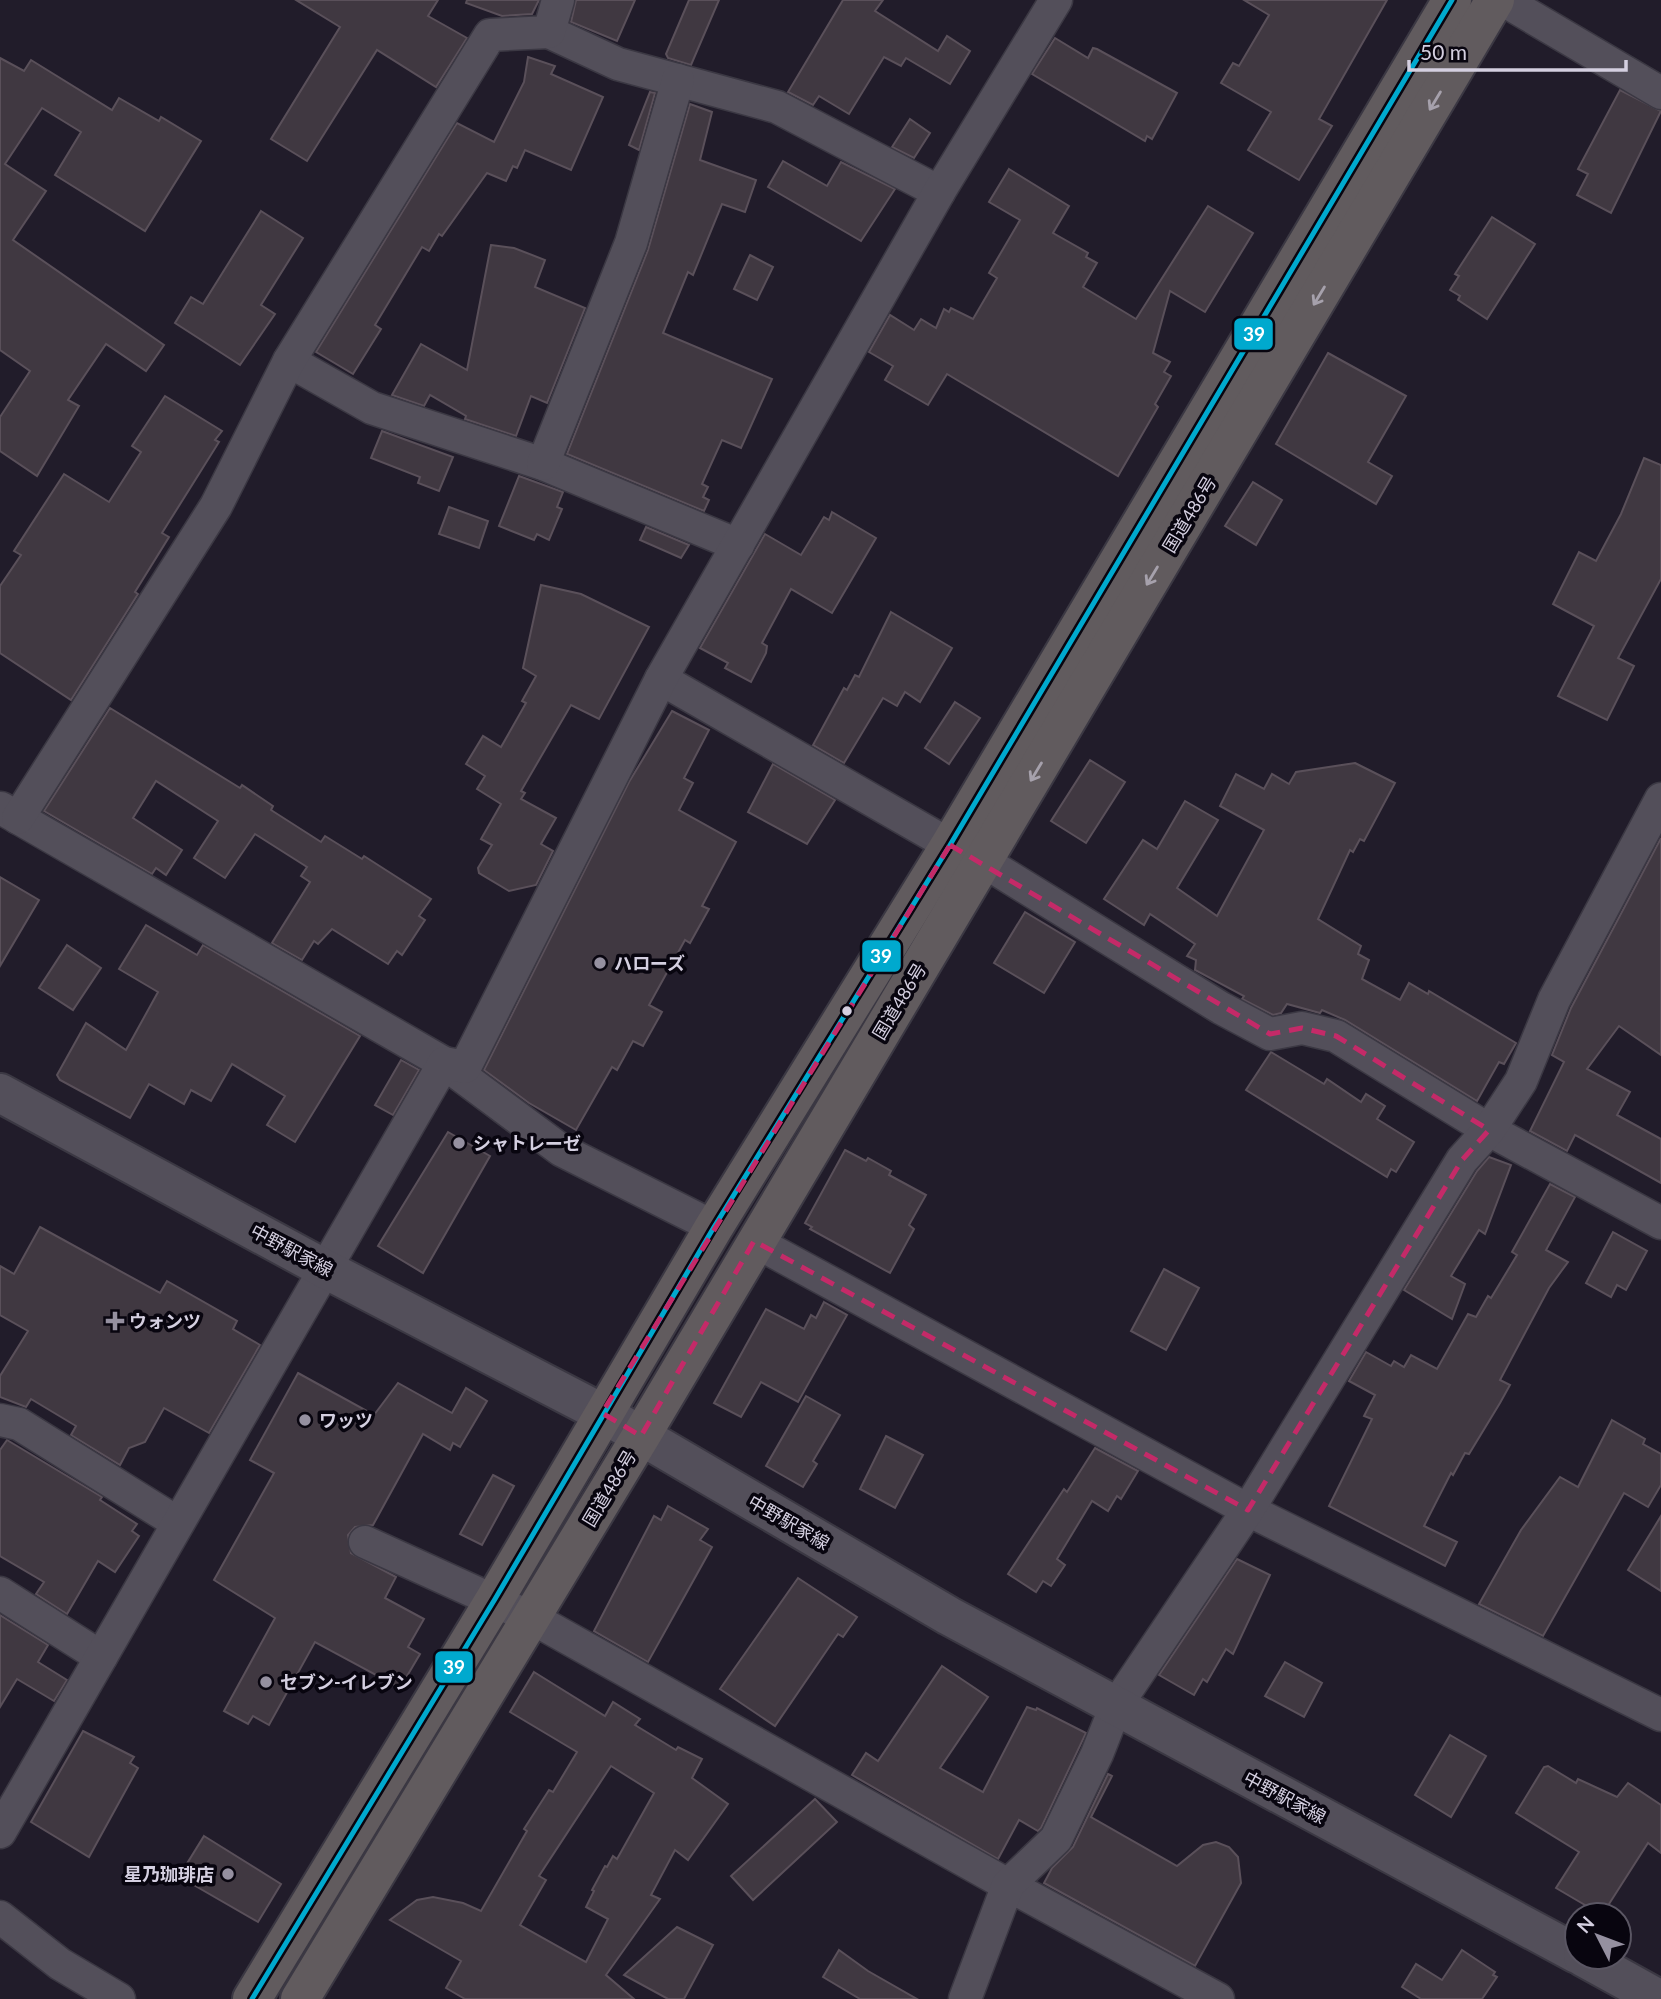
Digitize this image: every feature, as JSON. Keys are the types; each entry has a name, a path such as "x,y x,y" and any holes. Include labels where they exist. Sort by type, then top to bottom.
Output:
{"highway":[{"name":"国道486号","path":"300,1999 532,1618 754,1241 967,853 1452,0"},
{"name":"国道486号","path":"252,1999 495,1599 602,1413 714,1227 967,853 1495,0"}],"main road":[{"name":"中野駅家線","path":"0,1093 327,1270 602,1413 949,1616 1563,1946"},
{"path":"1608,1971 1659,1999"}],"street":[{"path":"550,32 558,0"},
{"path":"444,1063 465,1067 662,679 939,192 1056,0"},
{"path":"1503,0 1661,93"},
{"path":"714,1227 562,1150 444,1063 9,813 216,506 289,361 490,35 550,32 618,64 777,107 939,192"},
{"path":"543,464 631,243 678,80"},
{"path":"289,361 372,408 543,464 738,545"},
{"path":"662,679 967,853 1221,1008 1270,1034 1302,1028 1336,1036 1489,1130 1661,1223"},
{"path":"965,1999 1009,1885 1056,1839 1097,1754 1116,1706 1248,1510 1462,1160 1489,1130 1521,1081 1554,1000 1661,799"},
{"path":"0,1832 327,1270 444,1063"},
{"path":"754,1241 1248,1510 1661,1715"},
{"path":"0,1420 19,1424 178,1523"},
{"path":"365,1542 532,1618 1009,1885 1219,1999"},
{"path":"0,1593 101,1657"},
{"path":"0,1917 60,1964 120,1999"}],"highlighted area":[{"path":"950,845 1270,1034 1302,1028 1336,1036 1489,1130 1462,1160 1248,1510 754,1241 641,1436 602,1413"}],"building":[{"path":"296,0 438,0 428,16 467,38 436,87 377,50 307,161 271,139 340,27"},
{"path":"467,0 539,0 532,14 502,16 466,3"},
{"path":"576,0 635,0 617,41 571,22"},
{"path":"689,0 719,0 691,65 668,58 666,54"},
{"path":"843,0 883,0 875,11 938,51 947,36 970,51 950,84 906,58 901,66 884,57 849,114 819,96 813,105 788,92"},
{"path":"1244,0 1387,0 1319,119 1332,126 1299,180 1248,150 1271,112 1221,83 1233,63 1239,66 1269,15"},
{"path":"1055,38 1088,58 1093,48 1097,49 1177,93 1152,139 1147,136 1145,141 1032,74"},
{"path":"528,57 555,66 551,74 603,97 571,170 525,150 517,168 513,166 506,181 487,173 442,236 439,234 429,251 422,247 375,325 381,329 353,374 316,352 457,123 494,142 524,82"},
{"path":"0,58 24,71 31,60 112,110 119,98 159,121 161,117 201,141 145,231 55,175 81,132 42,108 5,164 46,191 13,240 164,345 146,371 106,344 68,400 79,406 37,476 0,451 0,417 30,371 0,350"},
{"path":"1620,90 1661,111 1611,213 1577,195 1588,174 1578,169"},
{"path":"650,92 655,93 639,150 629,145"},
{"path":"690,104 712,112 700,160 756,180 745,212 722,204 693,275 688,272 663,333 772,379 741,448 722,440 702,484 708,487 703,497 709,500 704,511 567,454 648,250"},
{"path":"910,119 930,133 914,158 892,147"},
{"path":"783,161 827,186 841,162 895,189 861,241 768,187"},
{"path":"1009,169 1069,206 1053,233 1088,253 1086,257 1097,263 1083,287 1136,319 1208,206 1253,233 1205,312 1170,291 1153,353 1170,362 1164,372 1171,376 1155,404 1158,407 1118,476 947,374 928,405 885,380 893,366 869,352 890,315 914,330 921,319 936,328 944,309 949,312 951,308 973,319 997,278 989,273 1020,220 989,202"},
{"path":"261,211 303,238 261,305 275,314 240,365 175,323 191,297 203,304"},
{"path":"1492,217 1535,244 1487,319 1458,300 1460,296 1450,290 1459,276 1455,274"},
{"path":"491,245 514,248 545,260 535,287 585,308 547,403 531,396 516,436 465,419 466,416 430,395 424,406 392,395 421,344 467,370"},
{"path":"750,255 773,267 757,300 734,289"},
{"path":"1328,353 1406,396 1368,462 1392,476 1376,504 1276,444"},
{"path":"165,396 222,431 215,440 219,442 162,533 169,537 135,592 138,594 71,700 0,653 0,586 21,555 14,551 64,474 109,502 141,452 132,446"},
{"path":"382,431 453,457 439,491 418,483 420,477 371,458"},
{"path":"1644,458 1661,465 1661,579 1618,658 1634,666 1607,720 1558,696 1594,626 1553,604 1579,552 1596,561 1621,514"},
{"path":"519,476 563,492 557,507 562,509 549,540 537,534 534,540 499,526"},
{"path":"1253,482 1282,500 1256,545 1225,526"},
{"path":"449,507 488,521 479,548 439,534"},
{"path":"832,512 876,538 832,613 791,589 762,643 767,646 766,653 751,682 725,668 728,663 700,648 765,534 801,555 824,517 829,520"},
{"path":"646,527 689,545 681,558 640,540"},
{"path":"541,585 581,594 649,627 599,719 571,705 521,791 525,793 521,799 556,818 541,844 553,851 536,885 509,891 479,873 478,868 492,845 481,839 501,804 477,789 485,776 466,764 483,736 501,747 526,703 522,701 536,676 523,668"},
{"path":"891,612 952,648 920,702 905,692 897,706 883,698 844,763 813,745 844,688 847,690 855,675 859,677"},
{"path":"955,702 980,718 949,764 925,748"},
{"path":"110,708 240,788 242,785 273,806 271,810 321,842 325,836 362,859 364,856 431,899 419,916 425,920 402,955 397,951 388,964 332,929 318,944 314,941 302,960 272,943 310,882 301,876 307,867 255,834 225,878 194,858 218,821 156,781 133,818 182,850 166,875 156,868 152,874 44,811"},
{"path":"672,711 709,730 684,778 693,783 679,810 736,842 702,906 709,909 690,943 685,940 649,1005 662,1012 643,1046 633,1041 617,1070 612,1067 576,1130 529,1103 484,1070 629,782"},
{"path":"1090,760 1125,782 1086,843 1051,821"},
{"path":"1355,763 1395,783 1364,841 1360,839 1353,852 1350,850 1318,919 1361,946 1358,954 1369,960 1362,979 1400,1000 1409,983 1428,994 1429,991 1516,1043 1504,1064 1499,1062 1477,1101 1345,1020 1322,1010 1320,1013 1287,1004 1281,1013 1273,1015 1242,999 1244,996 1195,970 1196,960 1187,956 1195,944 1150,914 1144,925 1104,899 1143,840 1157,849 1185,801 1218,820 1177,888 1217,916 1264,830 1220,806 1236,774 1264,789 1272,774 1289,784 1296,772"},
{"path":"773,764 835,800 807,844 748,812"},
{"path":"1661,838 1661,1055 1619,1026 1587,1069 1630,1092 1617,1115 1661,1139 1661,1183 1575,1135 1567,1151 1530,1131 1564,1062 1552,1055 1571,1008"},
{"path":"0,877 39,900 0,966"},
{"path":"1025,912 1075,942 1044,993 994,963"},
{"path":"146,925 197,955 203,945 360,1036 295,1142 267,1125 285,1096 232,1064 211,1101 191,1090 184,1104 149,1084 130,1118 60,1080 57,1075 86,1023 126,1050 158,992 119,969"},
{"path":"67,945 101,968 73,1010 39,988"},
{"path":"1271,1052 1324,1084 1327,1079 1361,1102 1366,1094 1385,1106 1377,1119 1414,1142 1396,1172 1391,1169 1387,1177 1246,1090"},
{"path":"401,1060 419,1070 393,1115 375,1105"},
{"path":"448,1132 490,1156 423,1273 378,1246"},
{"path":"845,1150 866,1161 868,1158 891,1171 889,1175 926,1195 909,1225 914,1229 890,1273 810,1229 812,1227 805,1223"},
{"path":"1489,1157 1511,1165 1485,1234 1479,1230 1451,1276 1465,1284 1452,1319 1404,1290 1477,1171"},
{"path":"1550,1184 1575,1197 1546,1250 1568,1262 1549,1288 1500,1380 1510,1385 1469,1454 1465,1453 1453,1475 1451,1473 1424,1526 1457,1542 1445,1566 1329,1506 1372,1419 1364,1416 1375,1395 1349,1381 1366,1352 1391,1366 1394,1361 1404,1367 1411,1355 1437,1369 1468,1314 1476,1317 1488,1296 1491,1298 1517,1255 1512,1252"},
{"path":"40,1227 160,1293 167,1281 237,1321 233,1329 260,1345 209,1433 164,1408 145,1442 129,1448 120,1465 71,1435 76,1426 31,1399 26,1407 0,1397 0,1376 28,1331 0,1315 0,1266 14,1274"},
{"path":"1613,1232 1647,1251 1626,1290 1617,1285 1611,1297 1586,1283"},
{"path":"1164,1269 1199,1288 1166,1350 1131,1331"},
{"path":"824,1302 847,1315 798,1402 761,1382 741,1417 714,1403 766,1309 804,1329 811,1315 816,1318"},
{"path":"298,1373 374,1415 398,1383 452,1413 466,1388 487,1401 460,1447 453,1443 450,1450 423,1434 373,1525 355,1527 348,1535 351,1553 396,1577 385,1598 424,1619 408,1647 420,1654 400,1688 315,1642 269,1725 253,1716 248,1724 224,1711 275,1618 214,1580 274,1473 250,1460"},
{"path":"806,1396 840,1415 813,1461 817,1464 803,1487 766,1466"},
{"path":"1612,1420 1645,1439 1643,1444 1661,1454 1661,1485 1648,1507 1624,1493 1543,1636 1479,1604 1521,1530 1560,1477 1578,1487"},
{"path":"886,1436 923,1455 895,1508 860,1489"},
{"path":"7,1440 102,1497 100,1500 137,1524 132,1531 139,1536 115,1572 98,1561 67,1614 36,1594 44,1582 0,1556 0,1450"},
{"path":"1095,1448 1138,1471 1121,1499 1117,1496 1108,1511 1092,1501 1057,1559 1065,1565 1051,1586 1043,1581 1036,1592 1008,1574 1064,1489 1067,1492"},
{"path":"493,1475 514,1486 482,1545 460,1534"},
{"path":"668,1506 708,1529 700,1540 712,1547 648,1662 594,1631 654,1516 661,1520"},
{"path":"1661,1516 1661,1591 1628,1570"},
{"path":"1237,1559 1270,1575 1233,1654 1226,1649 1207,1682 1203,1679 1194,1695 1159,1675"},
{"path":"798,1578 857,1617 843,1637 838,1634 775,1726 720,1689"},
{"path":"0,1615 48,1645 38,1662 67,1680 54,1701 17,1679 0,1707"},
{"path":"1285,1662 1322,1683 1304,1717 1265,1696"},
{"path":"942,1666 988,1697 940,1768 983,1792 1027,1707 1037,1708 1086,1733 1041,1828 1038,1831 1019,1820 998,1859 852,1775 866,1753 878,1761"},
{"path":"534,1672 605,1716 613,1702 640,1719 635,1725 676,1750 678,1747 702,1759 692,1778 728,1804 688,1860 675,1850 651,1895 660,1899 606,1975 634,1999 465,1999 446,1988 461,1961 390,1920 417,1900 433,1897 463,1903 481,1911 527,1831 524,1829 549,1790 553,1792 577,1752 510,1712","holes":["611,1766 654,1793 617,1859 613,1856 592,1890 594,1891 586,1907 608,1919 586,1962 520,1925 546,1880 539,1876"]},
{"path":"83,1731 134,1757 130,1763 138,1768 89,1857 31,1822"},
{"path":"1450,1735 1486,1756 1451,1817 1415,1795"},
{"path":"1548,1766 1576,1783 1578,1779 1617,1797 1628,1783 1661,1805 1661,1853 1648,1843 1611,1901 1578,1901 1556,1888 1579,1852 1516,1813 1544,1767"},
{"path":"1108,1774 1112,1776 1091,1817 1177,1866 1203,1845 1216,1842 1229,1847 1238,1857 1241,1883 1195,1966 1044,1883 1052,1868 1073,1847"},
{"path":"815,1799 837,1822 753,1900 731,1876"},
{"name":"星乃珈琲店","path":"204,1836 281,1884 258,1922 192,1884 196,1878 183,1870"},
{"path":"677,1927 713,1945 684,1999 668,1999 624,1975"},
{"path":"839,1950 868,1971 917,1999 860,1999 823,1977"},
{"path":"1462,1950 1495,1972 1493,1975 1497,1977 1482,1999 1421,1999 1402,1987 1416,1964 1442,1980"}],"transit line":[{"name":"39","path":"252,1999 495,1599 714,1227 950,845 1452,0"}],"place":[{"name":"ハローズ","path":"600,963"},
{"name":"シャトレーゼ","path":"459,1143"},
{"name":"ウォンツ","path":"115,1321"},
{"name":"ワッツ","path":"305,1420"},
{"name":"セブン-イレブン","path":"266,1682"},
{"name":"星乃珈琲店","path":"228,1874"}]}
